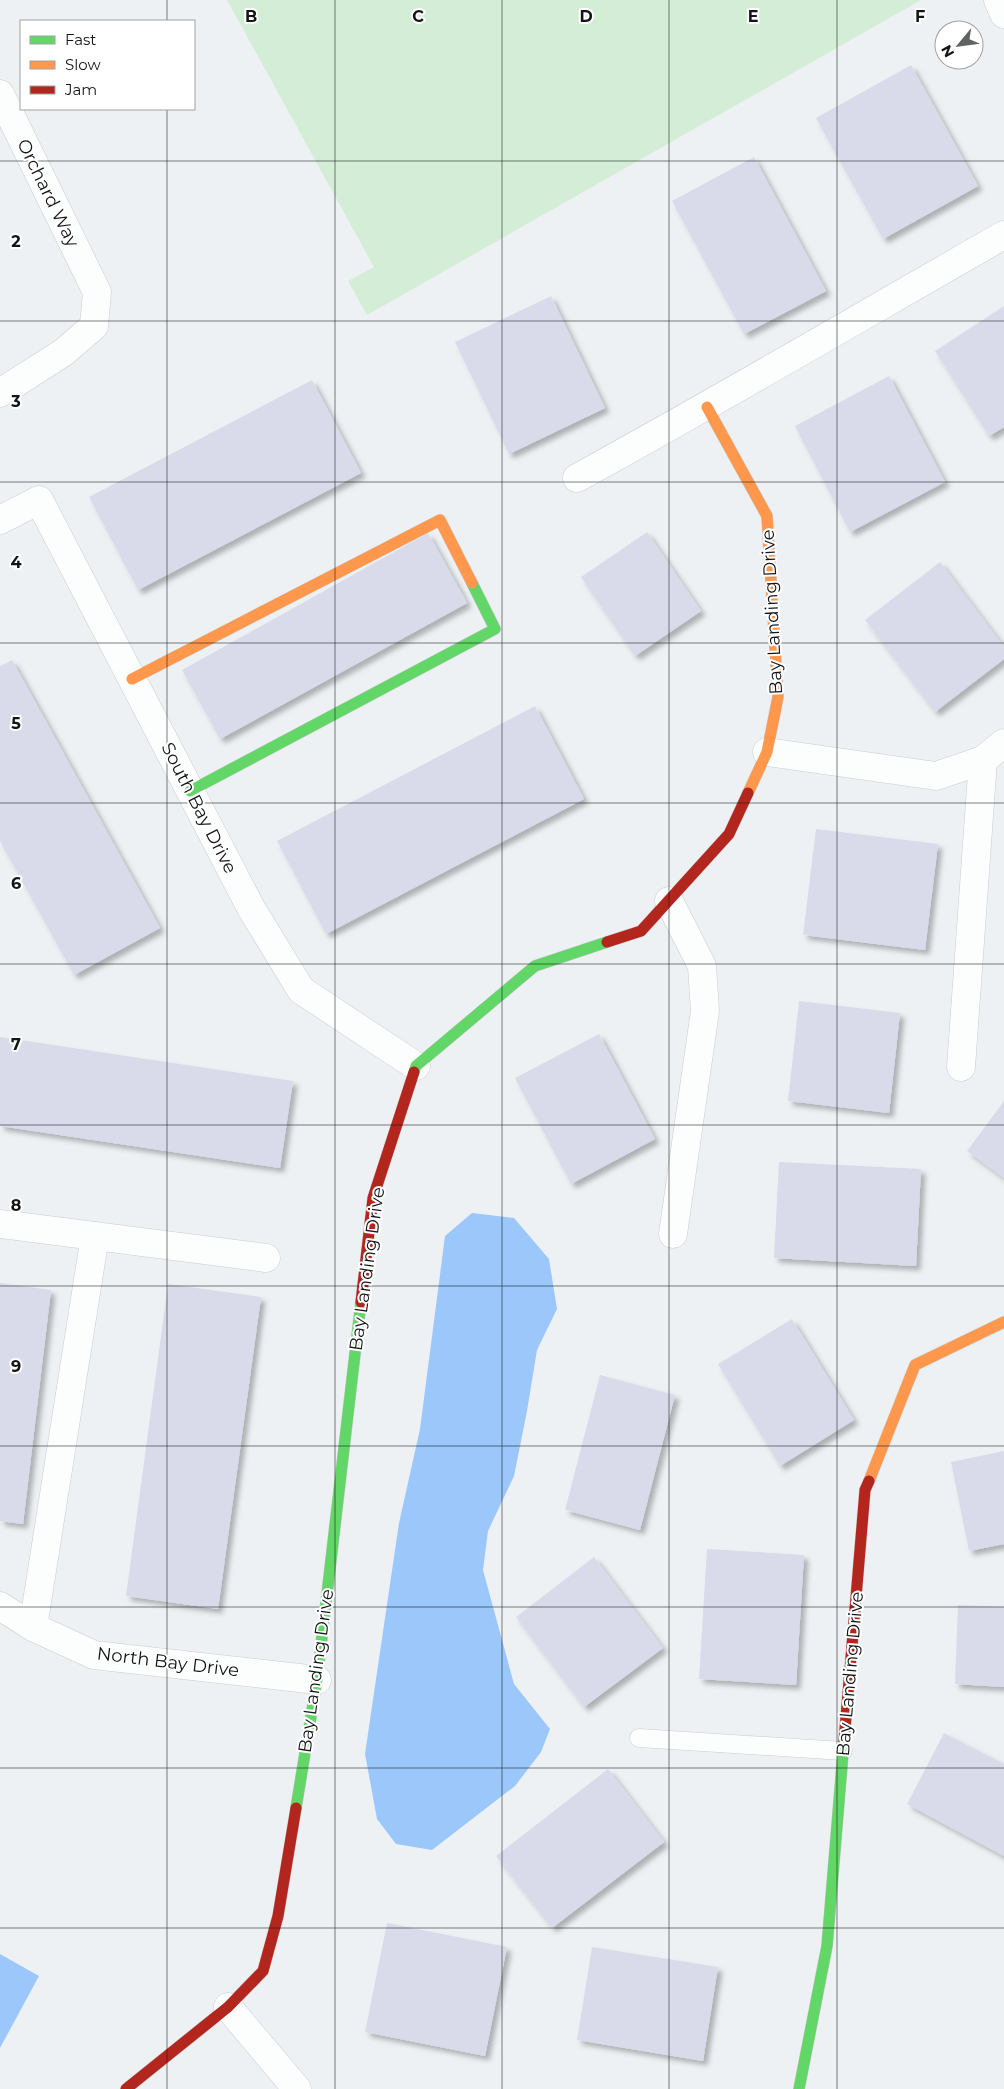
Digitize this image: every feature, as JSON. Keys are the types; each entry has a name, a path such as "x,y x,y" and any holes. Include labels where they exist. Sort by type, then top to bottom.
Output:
{"street":[{"path":"998,0 1004,14"},
{"name":"Orchard Way","path":"0,94 97,292 94,326 64,352 0,393"},
{"path":"577,478 707,407 825,336 1004,235"},
{"name":"Bay Landing Drive","path":"126,2089 228,2007 263,1971 278,1916 317,1680 373,1198 416,1066 535,966 640,931 729,834 767,752 778,697 767,516 707,407"},
{"name":"South Bay Drive","path":"0,520 39,500 251,908 301,990 416,1066"},
{"path":"132,679 440,520 495,629 190,791"},
{"path":"767,752 936,776 994,752 961,1067"},
{"path":"669,901 702,966 705,1011 673,1234"},
{"path":"0,1224 266,1258"},
{"path":"33,1627 95,1236"},
{"name":"Bay Landing Drive","path":"799,2089 827,1946 865,1490 915,1365 1004,1322"},
{"name":"North Bay Drive","path":"0,1606 33,1627 94,1655 317,1680"},
{"path":"228,2007 297,2089"}],"lane":[{"path":"639,1738 843,1751"}],"green space":[{"path":"227,0 921,0 367,315 348,281 374,267"}],"water":[{"path":"472,1213 514,1218 549,1259 557,1309 537,1350 514,1476 488,1531 483,1570 514,1684 550,1729 541,1752 515,1786 432,1850 396,1844 377,1819 365,1754 399,1523 420,1429 445,1236"},
{"path":"0,1954 39,1976 0,2048"}],"building":[{"path":"911,65 978,186 883,239 816,118"},
{"path":"754,157 826,291 744,334 672,201"},
{"path":"551,296 605,408 509,454 455,342"},
{"path":"1004,306 1004,427 989,436 935,351"},
{"path":"889,376 945,482 850,532 795,426"},
{"path":"312,380 361,473 138,590 89,497"},
{"path":"647,532 701,611 635,656 581,577"},
{"path":"428,533 467,603 220,739 182,670"},
{"path":"940,562 1004,647 1004,659 935,712 865,620"},
{"path":"12,660 160,928 74,975 0,841 0,666"},
{"path":"535,706 584,799 326,934 277,841"},
{"path":"816,829 938,844 925,950 803,935"},
{"path":"799,1001 900,1013 889,1113 788,1101"},
{"path":"599,1034 655,1139 571,1184 515,1078"},
{"path":"0,1037 293,1081 280,1168 0,1126"},
{"path":"1004,1101 1004,1178 967,1151"},
{"path":"779,1162 921,1169 916,1266 774,1258"},
{"path":"0,1283 51,1290 23,1524 0,1521"},
{"path":"168,1284 261,1297 218,1609 126,1596"},
{"path":"792,1319 854,1420 780,1466 718,1364"},
{"path":"600,1375 675,1395 640,1530 565,1510"},
{"path":"1004,1451 1004,1544 969,1551 951,1462"},
{"path":"707,1549 804,1555 796,1685 699,1679"},
{"path":"594,1557 663,1648 584,1707 516,1617"},
{"path":"958,1605 1004,1607 1004,1687 955,1684"},
{"path":"944,1733 1004,1764 1004,1856 907,1804"},
{"path":"608,1769 664,1842 552,1928 496,1856"},
{"path":"387,1923 507,1947 485,2056 365,2032"},
{"path":"592,1947 718,1967 703,2061 577,2040"}],"traffic: fast":[{"path":"190,791 495,629 472,583"},
{"path":"414,1072 416,1066 535,966 607,942"},
{"path":"296,1808 317,1680 361,1302"},
{"path":"799,2089 827,1946 844,1741"}],"traffic: slow":[{"path":"707,407 767,516 778,697 767,752 748,793"},
{"path":"132,679 440,520 472,583"},
{"path":"869,1481 915,1365 1004,1322"}],"traffic: jam":[{"path":"607,942 641,931 729,834 748,793"},
{"path":"361,1302 373,1198 414,1072"},
{"path":"844,1741 865,1490 869,1481"},
{"path":"126,2089 228,2007 263,1971 278,1916 296,1808"}]}
